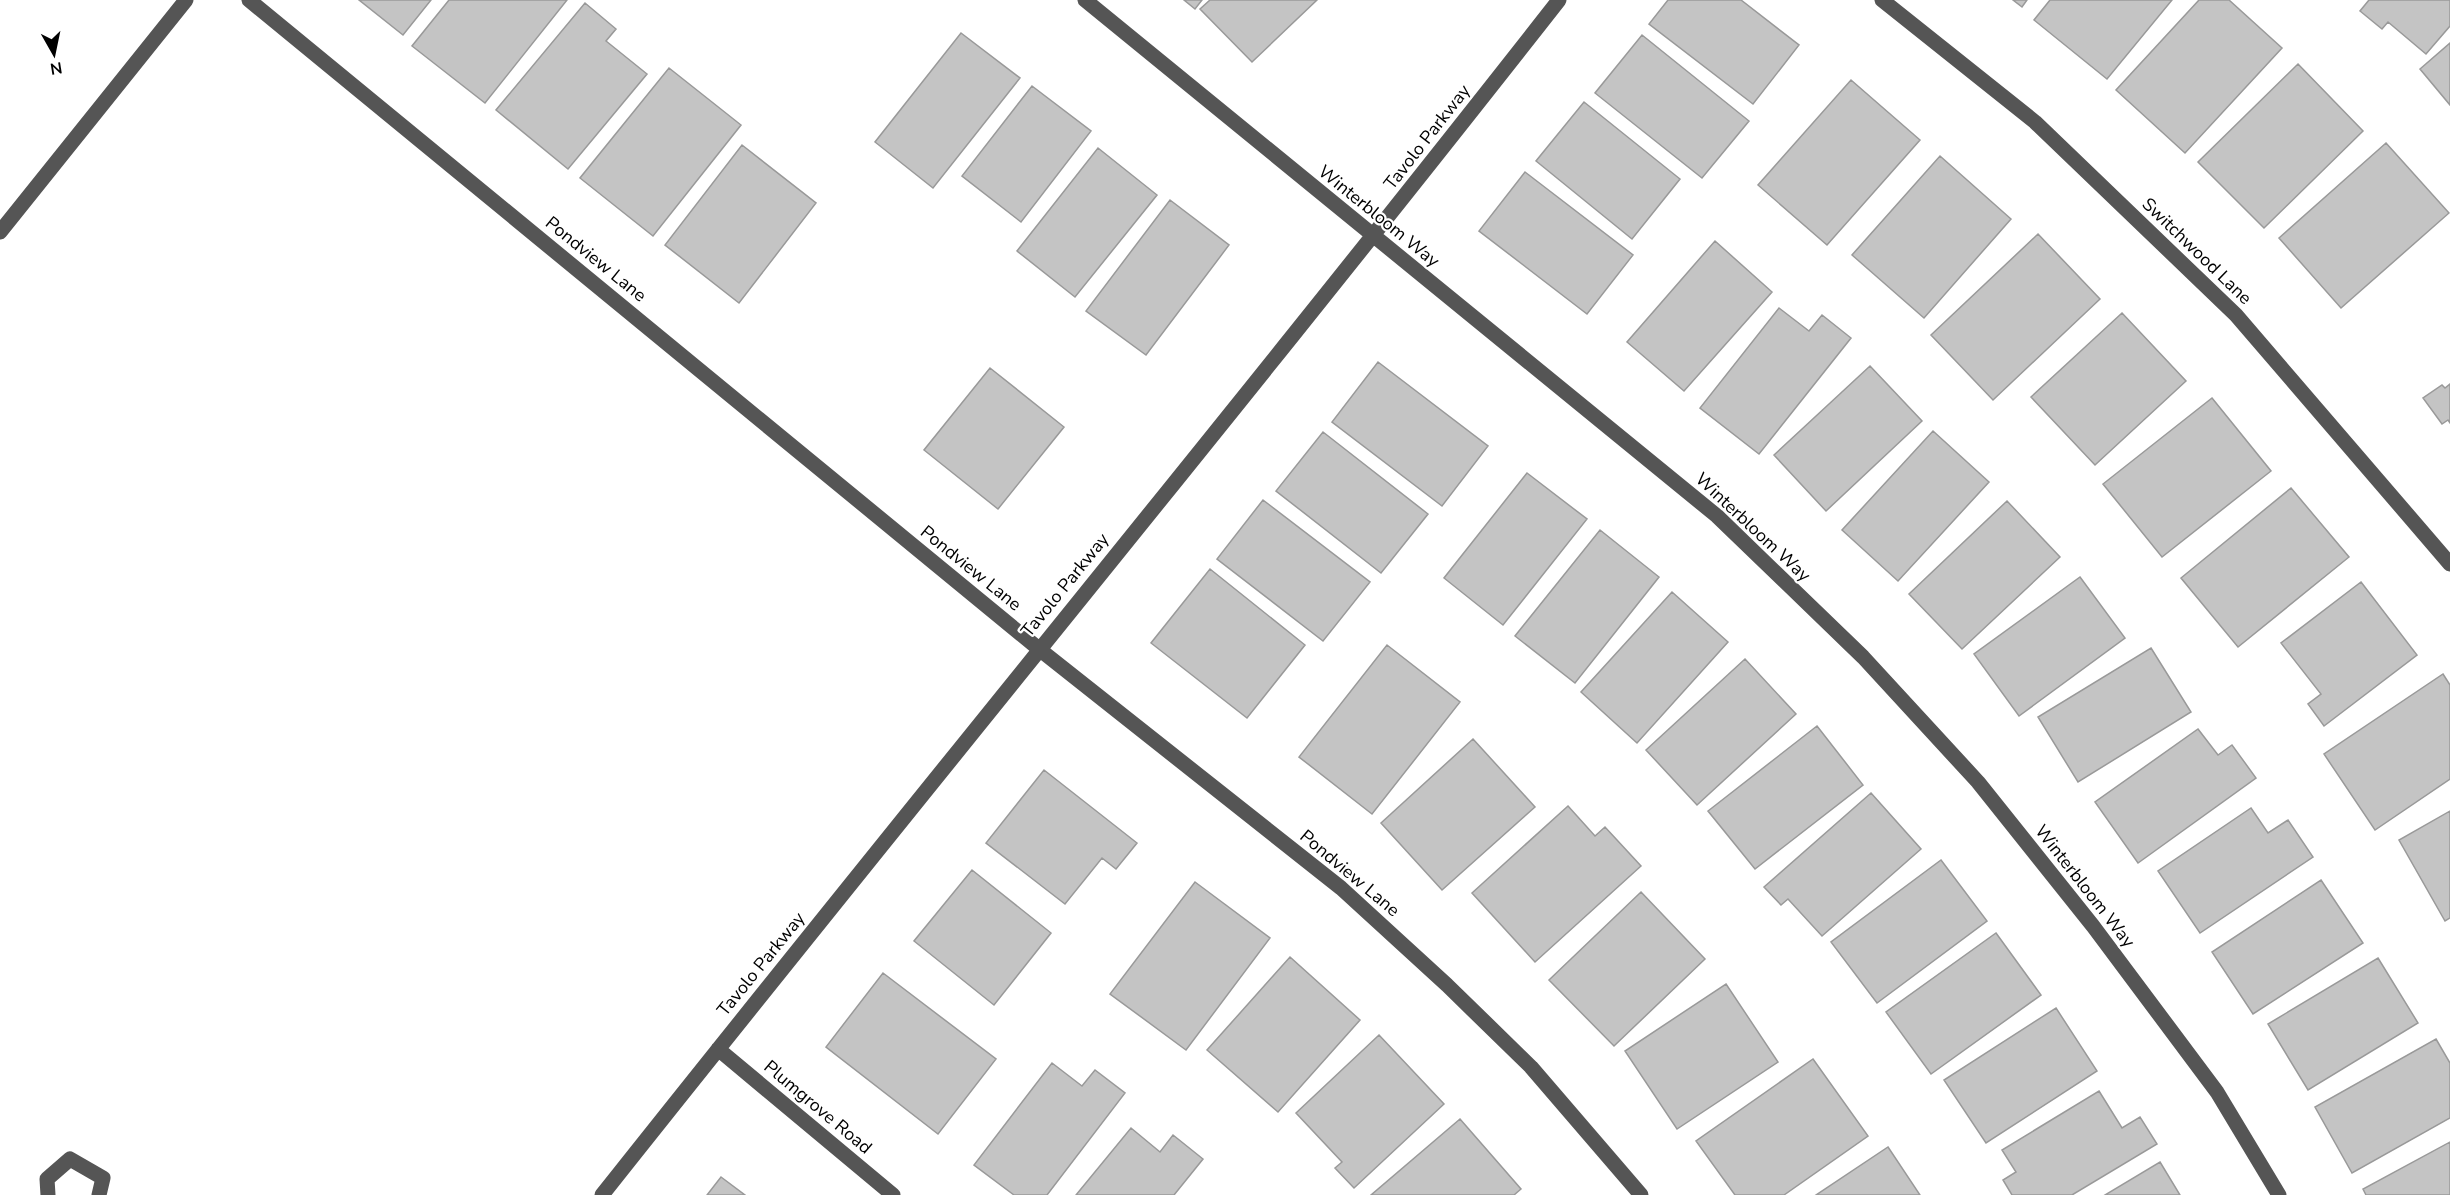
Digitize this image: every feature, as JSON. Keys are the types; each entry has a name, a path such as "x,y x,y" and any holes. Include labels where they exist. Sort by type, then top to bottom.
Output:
{"street":[{"path":"0,232 186,0"},
{"name":"Pondview Lane","path":"249,0 1039,649 1341,888 1531,1067 1641,1195"},
{"name":"Winterbloom Way","path":"1085,0 1717,516 1863,657 1978,782 2093,926 2217,1092 2279,1195"},
{"name":"Tavolo Parkway","path":"602,1195 1039,649 1373,237 1559,0"},
{"name":"Switchwood Lane","path":"1882,0 2035,122 2236,315 2450,564"},
{"name":"Plumgrove Road","path":"718,1049 893,1195"},
{"path":"48,1195 47,1179 70,1159 103,1178 99,1195"}],"building":[{"path":"359,0 431,0 403,35"},
{"path":"449,0 567,0 485,103 412,46"},
{"path":"1184,0 1202,0 1195,9"},
{"path":"1210,0 1317,0 1252,62 1200,9"},
{"path":"1668,0 1741,0 1799,45 1753,104 1649,24"},
{"path":"2013,0 2027,0 2022,7"},
{"path":"2050,0 2172,0 2107,79 2034,20"},
{"path":"2199,0 2229,0 2282,48 2185,153 2116,90"},
{"path":"2369,0 2450,0 2450,26 2426,54 2388,22 2382,29 2360,11"},
{"path":"585,3 616,29 606,41 647,74 568,169 496,110"},
{"path":"961,33 1020,78 933,188 875,142"},
{"path":"1642,35 1749,121 1702,178 1595,93"},
{"path":"2450,43 2450,105 2420,69"},
{"path":"2298,64 2363,131 2264,228 2198,162"},
{"path":"669,68 741,125 653,236 580,178"},
{"path":"1851,80 1920,140 1827,245 1758,185"},
{"path":"1032,86 1091,131 1021,222 962,176"},
{"path":"1584,102 1680,179 1632,239 1536,161"},
{"path":"2386,143 2449,213 2341,308 2279,238"},
{"path":"742,145 816,203 739,303 665,245"},
{"path":"1098,148 1157,195 1075,297 1017,251"},
{"path":"1940,156 2011,219 1924,318 1852,255"},
{"path":"1525,172 1633,255 1587,314 1479,231"},
{"path":"1170,200 1229,245 1146,355 1086,311"},
{"path":"2038,234 2100,299 1993,400 1931,335"},
{"path":"1715,241 1772,292 1684,391 1627,342"},
{"path":"1779,308 1809,331 1822,315 1851,338 1759,454 1700,408"},
{"path":"2122,313 2186,381 2095,465 2031,397"},
{"path":"1378,362 1488,446 1442,506 1332,422"},
{"path":"1870,366 1922,421 1826,511 1774,455"},
{"path":"990,368 1064,427 998,509 924,450"},
{"path":"2450,384 2450,423 2448,420 2442,424 2423,398 2442,385 2445,388"},
{"path":"2212,398 2271,471 2162,557 2103,484"},
{"path":"1933,431 1989,482 1898,581 1842,530"},
{"path":"1323,432 1428,514 1381,573 1276,491"},
{"path":"1527,473 1587,519 1503,625 1444,578"},
{"path":"2291,488 2349,557 2238,647 2181,578"},
{"path":"1263,500 1370,582 1323,641 1217,559"},
{"path":"2007,501 2060,557 1962,649 1909,594"},
{"path":"1600,530 1659,577 1575,683 1515,636"},
{"path":"1210,569 1305,645 1247,718 1151,643"},
{"path":"2080,577 2125,638 2019,716 1974,654"},
{"path":"2361,582 2417,655 2324,726 2308,704 2321,694 2281,643"},
{"path":"1672,592 1728,642 1637,743 1581,692"},
{"path":"1387,645 1460,702 1372,814 1299,757"},
{"path":"2151,648 2191,712 2078,782 2038,717"},
{"path":"1745,659 1796,714 1697,805 1646,750"},
{"path":"2443,674 2450,685 2450,779 2375,830 2324,754"},
{"path":"1817,726 1863,785 1755,869 1708,811"},
{"path":"2198,729 2218,755 2232,745 2256,778 2138,863 2095,802"},
{"path":"1473,739 1535,807 1442,890 1381,823"},
{"path":"1044,770 1137,843 1116,869 1102,858 1065,904 986,843"},
{"path":"1871,793 1921,849 1822,936 1788,899 1781,905 1764,887"},
{"path":"1568,806 1595,836 1605,827 1641,866 1535,962 1472,893"},
{"path":"2251,808 2268,833 2288,820 2313,857 2200,933 2158,871"},
{"path":"2450,811 2450,918 2445,921 2399,840"},
{"path":"1941,860 1987,921 1877,1003 1831,942"},
{"path":"972,870 1051,933 994,1005 914,941"},
{"path":"2321,880 2363,943 2253,1014 2212,952"},
{"path":"1195,882 1270,938 1186,1050 1110,994"},
{"path":"1641,892 1705,959 1614,1046 1549,980"},
{"path":"1996,933 2041,995 1931,1074 1886,1012"},
{"path":"1290,957 1360,1020 1278,1112 1207,1050"},
{"path":"2378,958 2418,1023 2308,1090 2268,1024"},
{"path":"883,973 996,1059 938,1134 826,1047"},
{"path":"1726,984 1778,1062 1677,1129 1625,1051"},
{"path":"2056,1008 2097,1071 1986,1143 1944,1080"},
{"path":"1379,1035 1444,1104 1354,1188 1335,1168 1342,1162 1296,1113"},
{"path":"2436,1039 2450,1063 2450,1118 2352,1173 2315,1107"},
{"path":"1813,1059 1868,1136 1784,1195 1735,1195 1696,1141"},
{"path":"1052,1063 1082,1086 1095,1070 1125,1093 1047,1195 1014,1195 974,1165"},
{"path":"2099,1091 2122,1128 2140,1117 2157,1144 2072,1195 2012,1195 2003,1180 2016,1172 2002,1150"},
{"path":"1460,1119 1521,1189 1514,1195 1371,1195"},
{"path":"1131,1128 1160,1152 1173,1135 1203,1159 1174,1195 1076,1195"},
{"path":"2450,1142 2450,1195 2366,1195 2363,1189"},
{"path":"1888,1147 1920,1195 1816,1195"},
{"path":"2160,1162 2180,1195 2105,1195"},
{"path":"721,1177 745,1195 707,1195"}]}
